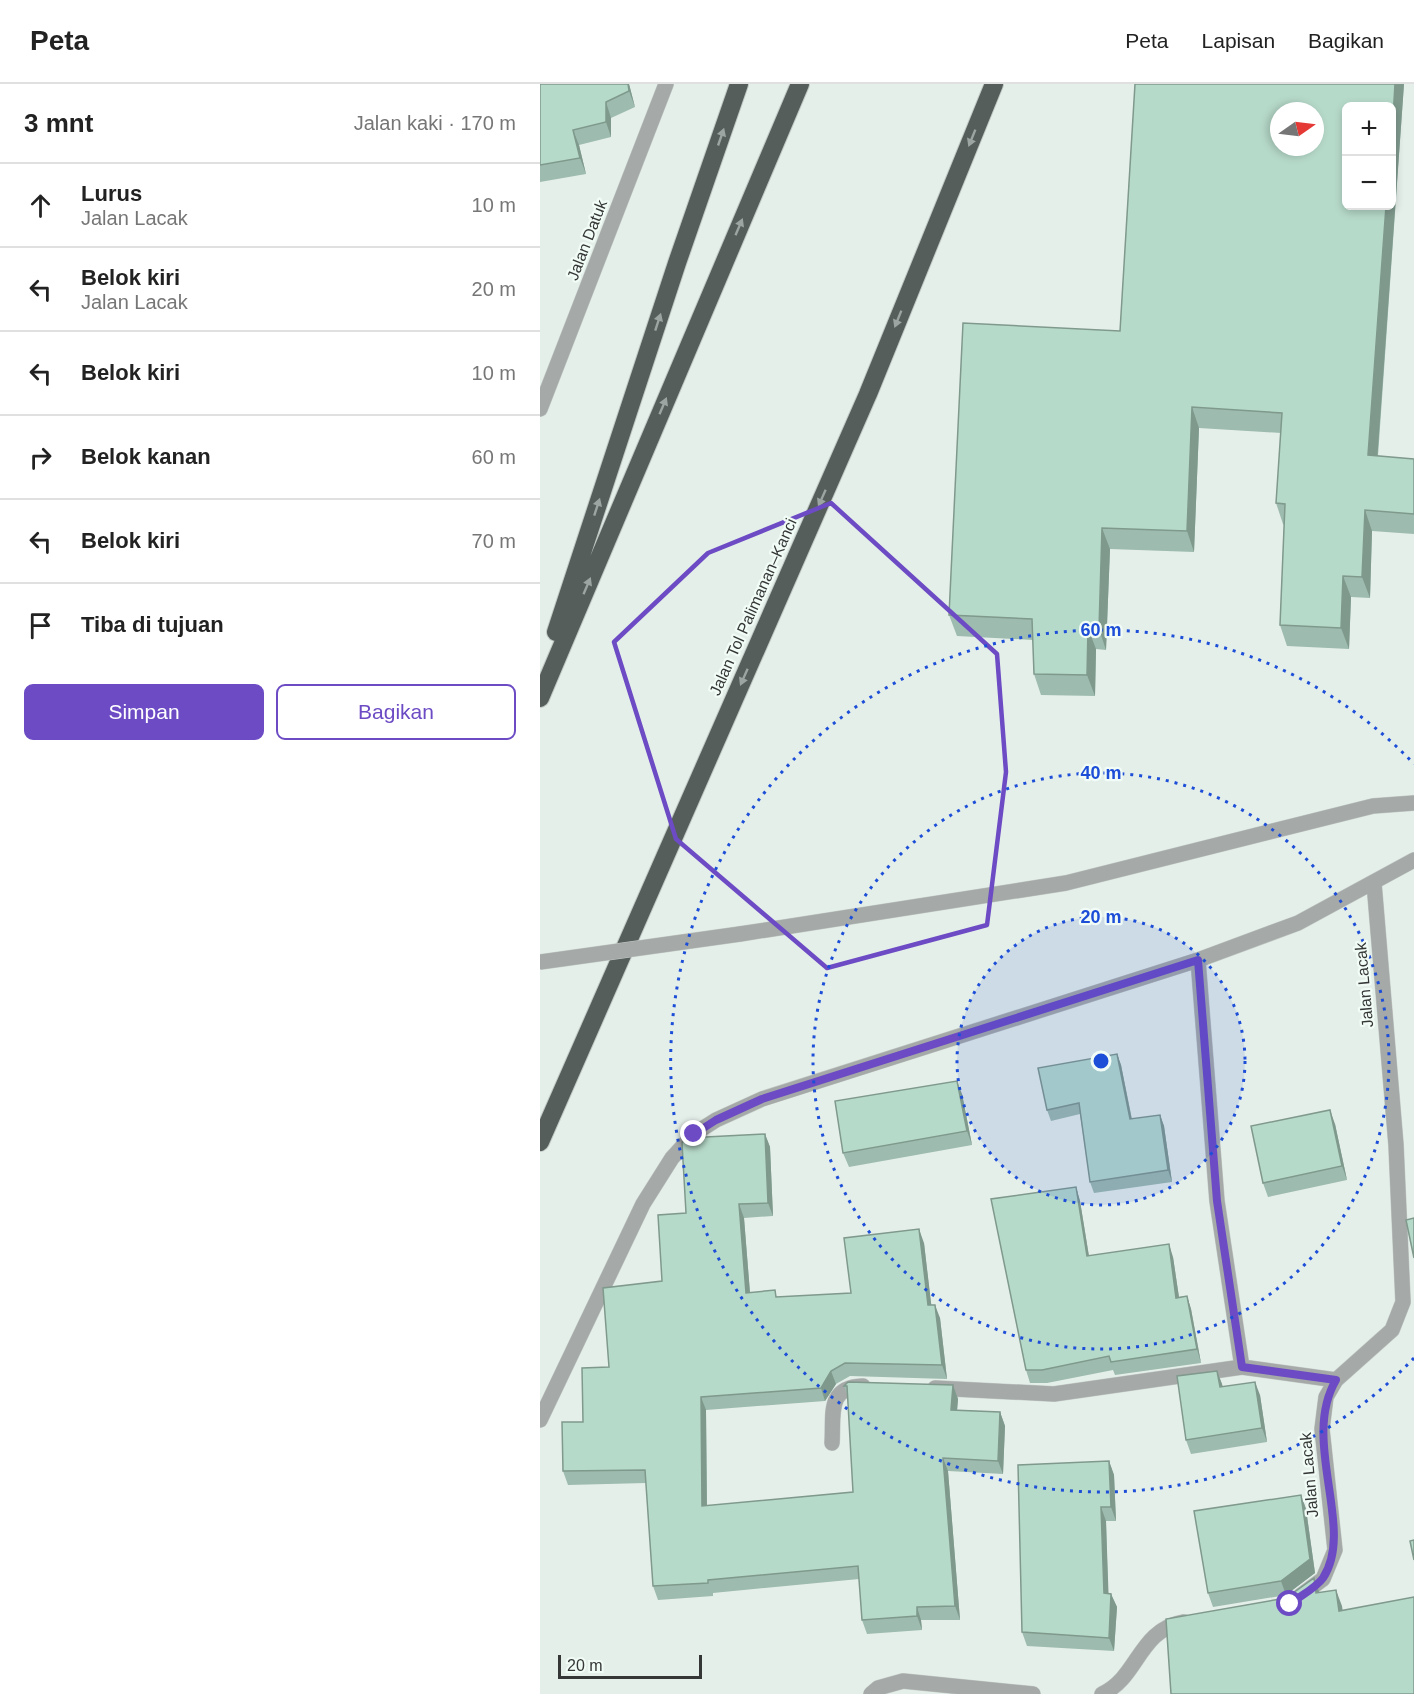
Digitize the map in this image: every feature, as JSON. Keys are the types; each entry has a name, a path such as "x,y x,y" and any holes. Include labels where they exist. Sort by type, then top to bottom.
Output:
{"highway":[{"path":"540,682 677,263 739,84"},
{"path":"540,698 800,84"},
{"name":"Jalan Tol Palimanan–Kanci","path":"540,1142 868,394 994,84"}],"street":[{"name":"Jalan Datuk","path":"540,409 666,84"},
{"path":"540,962 740,934 1066,883 1373,806 1414,803"},
{"path":"540,1420 643,1204 672,1158 694,1134 716,1120 762,1099 1198,960 1298,923 1414,860"},
{"name":"Jalan Lacak","path":"1290,1604 1323,1579 1335,1550 1322,1429 1326,1397 1336,1380 1392,1330 1403,1302 1396,1145 1374,883"},
{"path":"1198,960 1217,1201 1242,1367"},
{"path":"921,1387 1054,1394 1242,1367 1336,1380"},
{"path":"832,1443 834,1400 840,1391 850,1386 873,1386"},
{"path":"1102,1694 1114,1688 1155,1633 1170,1624 1203,1619"},
{"path":"871,1694 878,1688 903,1681 1033,1694"}],"highlighted area":[{"path":"831,503 997,654 1006,772 987,925 827,968 676,839 614,642 708,553"}],"building":[{"path":"540,84 628,84 629,91 606,102 606,122 573,130 580,158 540,165"},
{"path":"1135,84 1395,84 1394,102 1342,102 1342,210 1386,210 1368,455 1414,459 1414,514 1365,510 1362,577 1343,576 1341,628 1280,625 1285,504 1276,503 1282,413 1192,407 1187,531 1102,528 1099,629 1088,628 1087,675 1034,674 1032,619 949,615 963,323 1120,331"},
{"path":"1117,1054 1130,1119 1160,1115 1168,1170 1090,1182 1079,1103 1047,1110 1038,1068"},
{"path":"957,1081 967,1131 843,1153 835,1101"},
{"path":"1330,1110 1342,1166 1263,1183 1251,1126"},
{"path":"765,1134 768,1203 739,1204 746,1293 775,1290 776,1297 851,1293 844,1238 919,1229 928,1305 935,1305 942,1365 845,1363 831,1371 821,1388 701,1397 702,1506 853,1492 847,1386 844,1386 848,1382 953,1385 951,1410 1000,1412 998,1461 943,1458 955,1606 917,1607 917,1616 862,1620 858,1566 708,1580 708,1583 653,1586 645,1470 563,1471 562,1422 583,1422 582,1368 609,1367 603,1288 662,1281 658,1215 686,1213 682,1143 686,1138"},
{"path":"1076,1187 1087,1256 1169,1244 1176,1298 1187,1296 1197,1349 1111,1362 1109,1356 1042,1370 1026,1370 991,1199"},
{"path":"1414,1218 1414,1258 1406,1220"},
{"path":"1217,1371 1220,1387 1255,1382 1262,1428 1186,1440 1177,1376"},
{"path":"1109,1461 1111,1507 1101,1507 1104,1593 1111,1594 1109,1638 1022,1632 1018,1465"},
{"path":"1301,1495 1310,1559 1281,1581 1208,1593 1194,1511"},
{"path":"1414,1540 1414,1560 1410,1541"},
{"path":"1314,1578 1316,1593 1336,1590 1339,1611 1414,1597 1414,1694 1171,1694 1166,1619 1286,1598"}],"route":[{"path":"694,1134 716,1120 762,1099 1198,960 1217,1201 1242,1367 1336,1380 1326,1397 1322,1429 1335,1550 1323,1579 1290,1604"}]}
